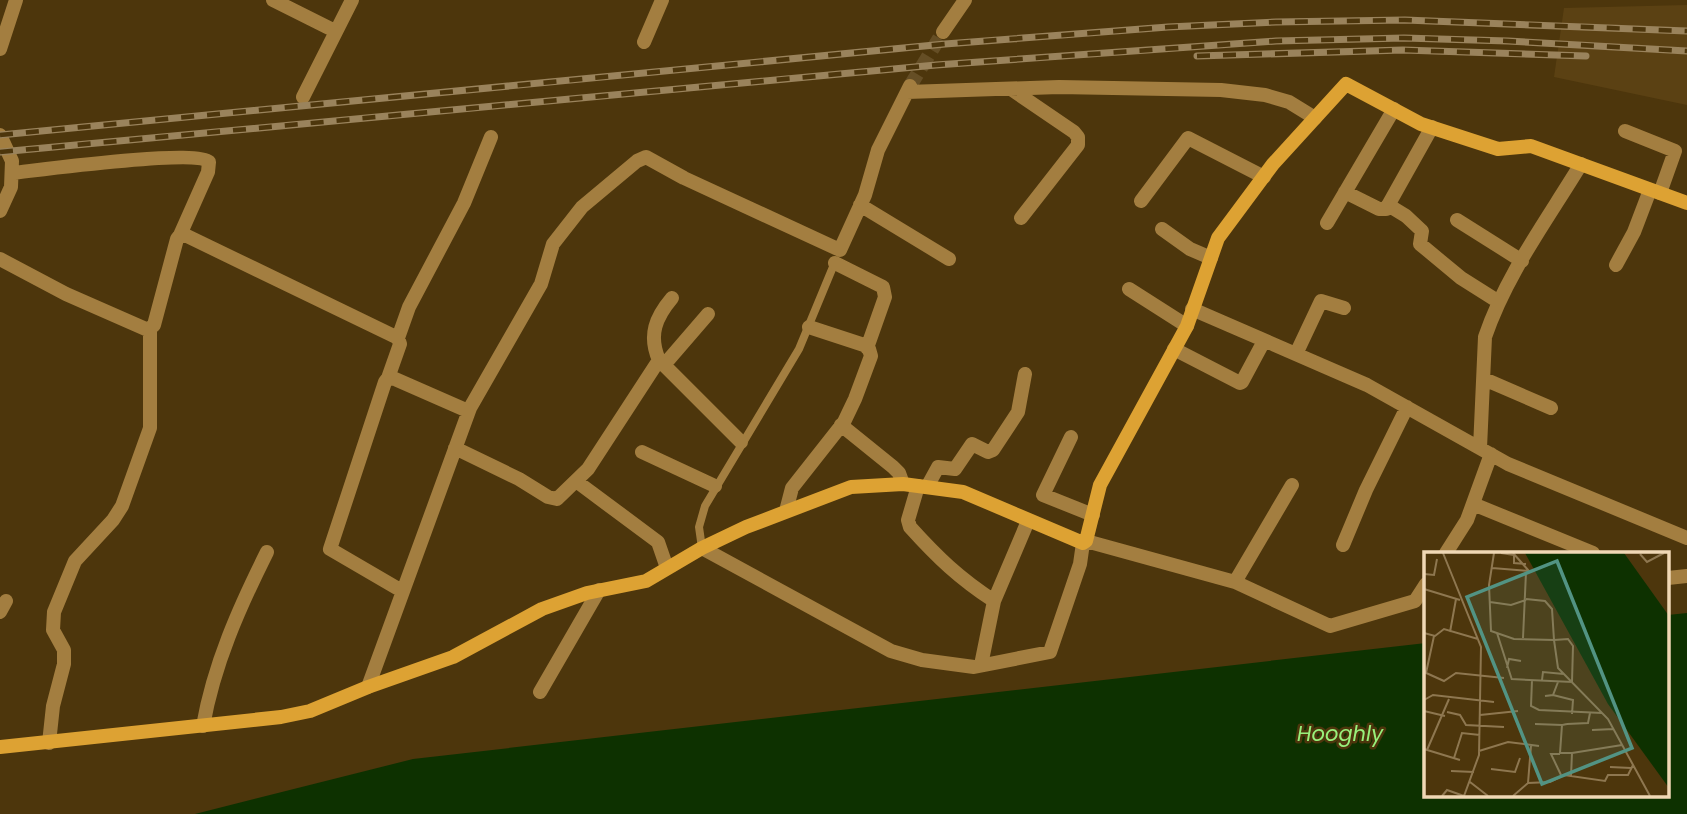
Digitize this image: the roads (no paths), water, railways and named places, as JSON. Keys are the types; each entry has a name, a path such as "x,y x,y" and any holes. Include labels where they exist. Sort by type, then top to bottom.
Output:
{"street":[{"path":"0,49 16,0"},
{"path":"273,0 335,31"},
{"path":"303,97 352,0"},
{"path":"643,41 662,0"},
{"path":"943,33 965,0"},
{"path":"702,548 891,651 922,660 974,667 1046,655 1076,576 1100,485 1187,326 1218,238 1264,177 1346,83 1432,127 1498,149 1531,146 1687,203"},
{"path":"838,256 860,205 878,149 909,89 1059,87 1243,92 1289,102 1315,118"},
{"path":"1011,89 1078,137 1078,145 1021,218"},
{"path":"1326,223 1394,109"},
{"path":"1345,192 1383,210 1432,127"},
{"path":"1616,265 1675,151 1625,131"},
{"path":"0,135 12,161 11,187 0,211"},
{"path":"402,591 330,549 399,346 398,338 409,307 464,203 491,136"},
{"path":"1141,201 1188,138 1264,177"},
{"path":"12,173 188,157 205,158 209,162 208,172 177,239 154,325 150,329 150,428 147,441 122,506 113,520 75,561 54,612 53,630 64,650 64,664 53,706 49,743"},
{"path":"368,687 468,411 541,284 554,242 582,207 642,158 650,158 838,256 883,288 885,297 867,348"},
{"path":"1447,552 1467,520 1486,451 1483,379 1485,337 1499,302 1581,164"},
{"path":"860,205 950,259"},
{"path":"1388,205 1406,216 1422,231 1420,244 1461,278 1499,302"},
{"path":"1457,220 1522,261"},
{"path":"1163,229 1190,249 1210,258"},
{"path":"180,235 398,338"},
{"path":"0,259 66,294 150,329"},
{"path":"1129,289 1187,326"},
{"path":"672,298 657,317 654,337 656,352 662,362 741,443"},
{"path":"1296,354 1321,301 1344,308"},
{"path":"1192,309 1367,385 1508,464 1687,538"},
{"path":"455,448 519,479 552,499 560,497 588,469 662,362 708,314"},
{"path":"786,511 792,488 841,425 855,399 871,356 867,348 809,327"},
{"path":"1174,349 1240,383 1265,341"},
{"path":"994,601 945,565 910,527 908,520 916,486 938,467 955,469 972,444 992,451 1018,412 1026,374"},
{"path":"388,378 468,411"},
{"path":"1483,379 1550,408"},
{"path":"1343,545 1366,490 1407,407"},
{"path":"841,425 916,486"},
{"path":"1071,437 1043,495 1093,515"},
{"path":"642,452 715,486"},
{"path":"576,481 659,542 667,568"},
{"path":"1235,582 1292,485"},
{"path":"0,747 298,715 453,657 542,609 599,590 638,584 702,548 786,511 851,488 916,486 963,492 1085,542 1235,582 1330,626 1415,601 1424,587"},
{"path":"1473,504 1591,552"},
{"path":"981,665 994,601 1028,520"},
{"path":"203,726 221,657 267,552"},
{"path":"540,692 599,590"}],"lane":[{"path":"702,548 699,527 701,517 715,486 799,349 838,256"}],"water":[{"name":"Hooghly","path":"1687,613 1687,814 195,814 413,759 1424,643 1424,796 1670,796 1670,615"}],"tunnel":[{"path":"910,86 943,32"}],"railway":[{"path":"0,135 945,44 1168,27 1405,20 1687,31"},
{"path":"0,152 936,65 1276,41 1404,38 1687,51"},
{"path":"1197,56 1403,50 1586,56"}]}
